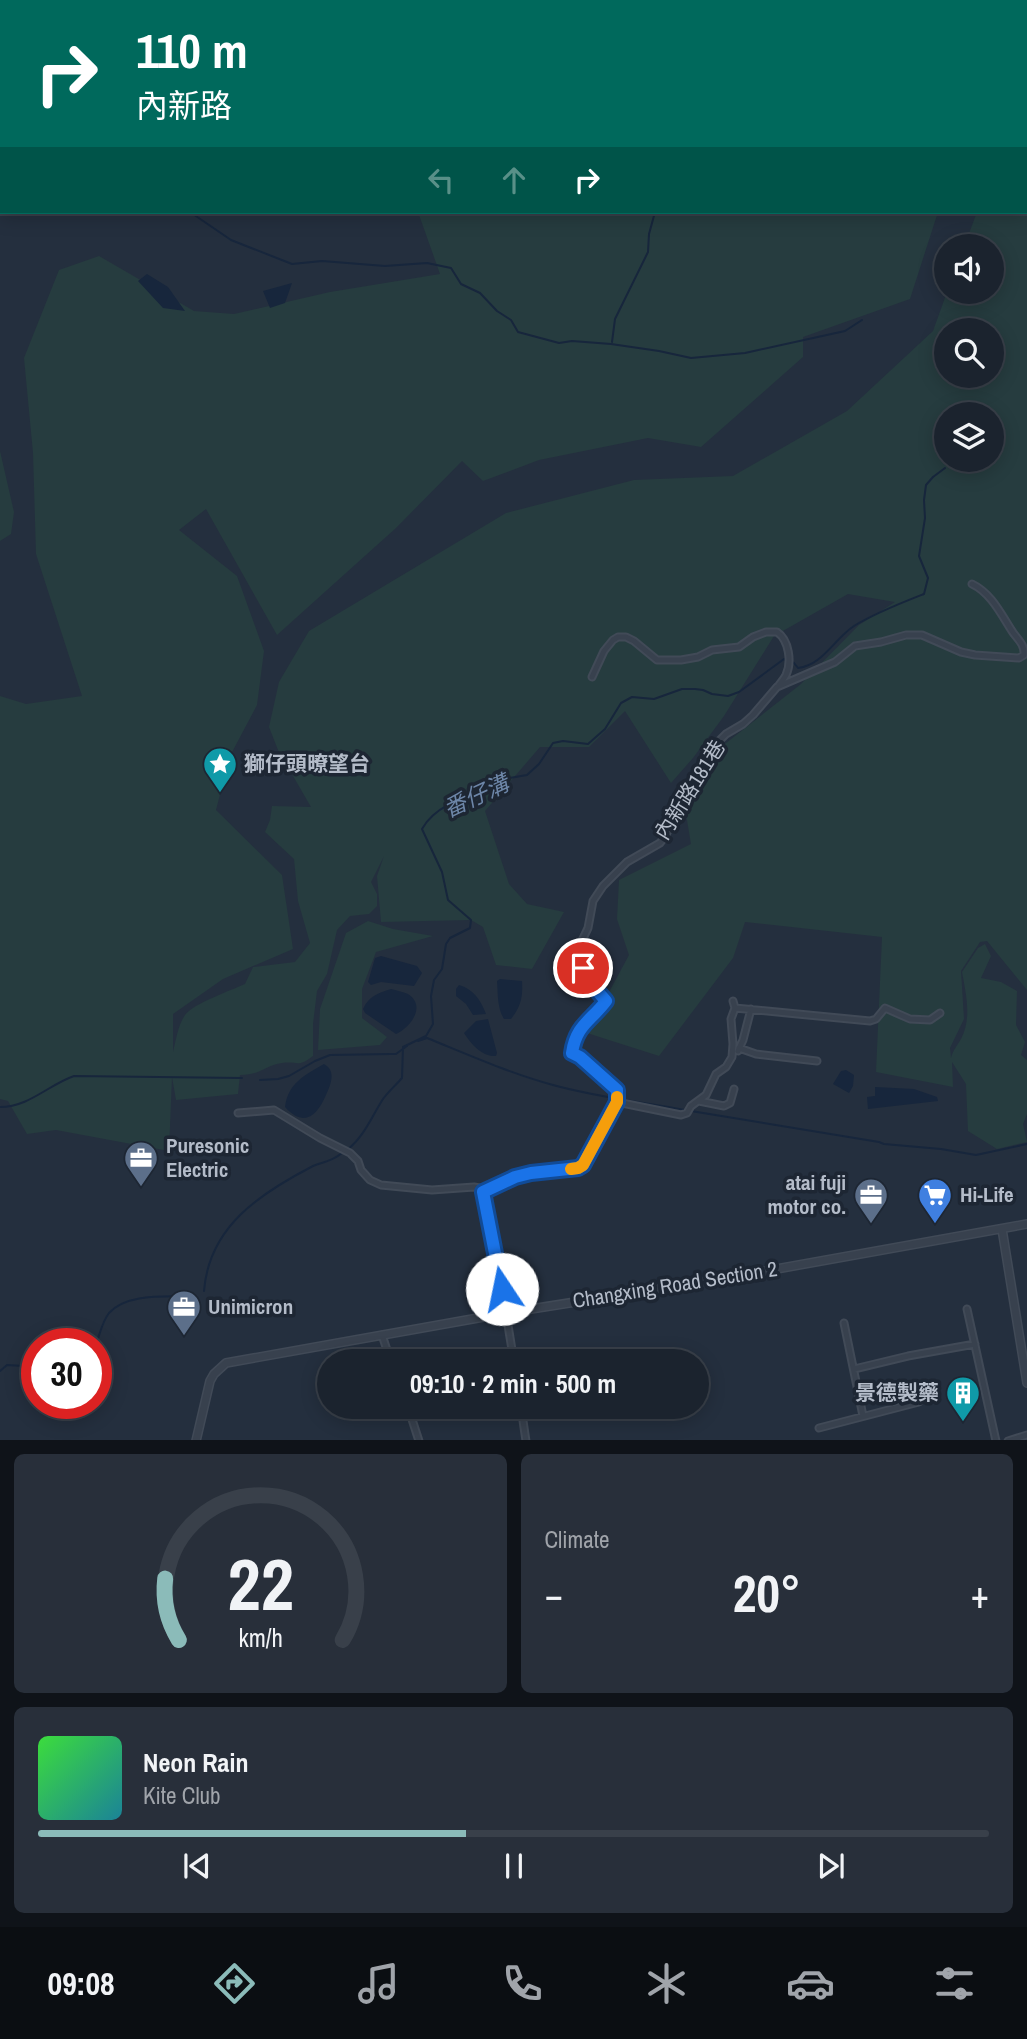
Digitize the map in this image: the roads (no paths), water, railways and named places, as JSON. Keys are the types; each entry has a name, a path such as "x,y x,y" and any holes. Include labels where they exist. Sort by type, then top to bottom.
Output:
{"street":[{"name":"內新路181巷","path":"617,1102 617,1090 610,1082 572,1053 582,1027 606,1001 588,978 578,949 588,928 593,901 603,886 627,862 660,842 666,835 677,807 699,779 715,745 753,715 777,687 835,662 855,646 915,634 975,655 1019,658 1024,655 1021,642 1000,610 972,584"},
{"path":"592,677 604,651 618,637 634,641 657,660 681,660 698,657 712,650 739,647 753,637 766,632 777,632 783,638 789,654 786,675 777,687"},
{"path":"732,1054 731,1019 734,1004 751,1009 870,1021 885,1008 910,1018 930,1020 940,1013"},
{"path":"483,1192 523,1175 578,1168 583,1165 617,1102 681,1115 687,1113 691,1106 706,1095 716,1074 726,1067 732,1054 739,1048 751,1009"},
{"path":"739,1048 756,1054 817,1061"},
{"path":"699,1101 724,1106 730,1103 734,1089"},
{"path":"238,1113 274,1110 349,1153 358,1161 370,1180 381,1185 432,1190 480,1188 483,1192 512,1349"},
{"name":"Changxing Road Section 2","path":"196,1440 210,1381 226,1363 1027,1224"},
{"path":"1002,1229 1027,1383"},
{"path":"967,1309 996,1440"},
{"path":"844,1323 863,1416"},
{"path":"382,1335 387,1349"},
{"path":"854,1369 908,1356 975,1345"},
{"path":"819,1428 919,1402"},
{"path":"412,1419 419,1440"},
{"path":"523,1419 526,1440"},
{"path":"1008,1440 1027,1435"}],"water":[{"path":"147,274 168,287 185,311 163,308 138,281"},
{"path":"292,283 285,303 270,308 263,291"},
{"path":"381,956 417,966 422,973 414,986 381,982 371,985 368,982 375,958"},
{"path":"588,957 603,961 611,970 603,993 583,959"},
{"path":"497,981 522,981 521,1001 511,1019 504,1019 500,1010"},
{"path":"459,985 476,996 486,1014 473,1015 466,1004 456,996"},
{"path":"391,989 408,994 416,1004 411,1022 396,1034 363,1009 374,996"},
{"path":"488,1019 496,1056 482,1052 464,1033 476,1021"},
{"path":"324,1064 331,1072 328,1090 314,1114 298,1117 285,1107 290,1092 298,1081"},
{"path":"846,1070 854,1075 849,1093 833,1084 841,1071"},
{"path":"875,1087 914,1089 937,1097 938,1101 868,1109 867,1097 875,1096"}],"waterway":[{"path":"193,214 231,240 292,264 322,261 385,266 427,263 451,268 461,284 480,293 497,311 511,320 518,332 559,343 572,341 611,344 691,358 745,353 845,331 862,320"},
{"path":"612,342 615,319 648,252 654,214"},
{"name":"番仔溝","path":"347,1150 363,1133 383,1099 402,1078 403,1047 426,1036 433,1024 431,996 434,980 442,969 446,944 450,938 470,928 471,920 448,900 442,872 422,829 433,815 449,804 485,794 498,780 527,775 539,764 553,743 563,741 588,744 605,729 621,703 632,697 654,699 682,689 703,690 728,696 739,692 784,659 798,668 807,666 821,657 854,626 924,594 928,578 919,556 925,518 924,500 926,485 940,472"},
{"path":"418,1041 427,1038 505,1069 569,1089 685,1110"},
{"path":"260,1080 289,1076 330,1055 396,1054 407,1046"},
{"path":"0,1107 29,1100 74,1076 242,1078"},
{"path":"691,1111 884,1144 976,1155 1027,1144"},
{"name":"番仔溝","path":"204,1291 208,1268 216,1248 241,1214 275,1188 342,1153"},
{"name":"番仔溝","path":"102,1328 109,1313 126,1302 147,1297 189,1296"},
{"name":"番仔溝","path":"0,1371 7,1365 21,1366"}],"place":[{"name":"獅仔頭暸望台","path":"220,794"},
{"name":"Puresonic Electric","path":"141,1188"},
{"name":"atai fuji motor co.","path":"871,1225"},
{"name":"Hi-Life","path":"935,1225"},
{"name":"Unimicron","path":"184,1337"},
{"name":"景德製藥","path":"963,1423"}]}
